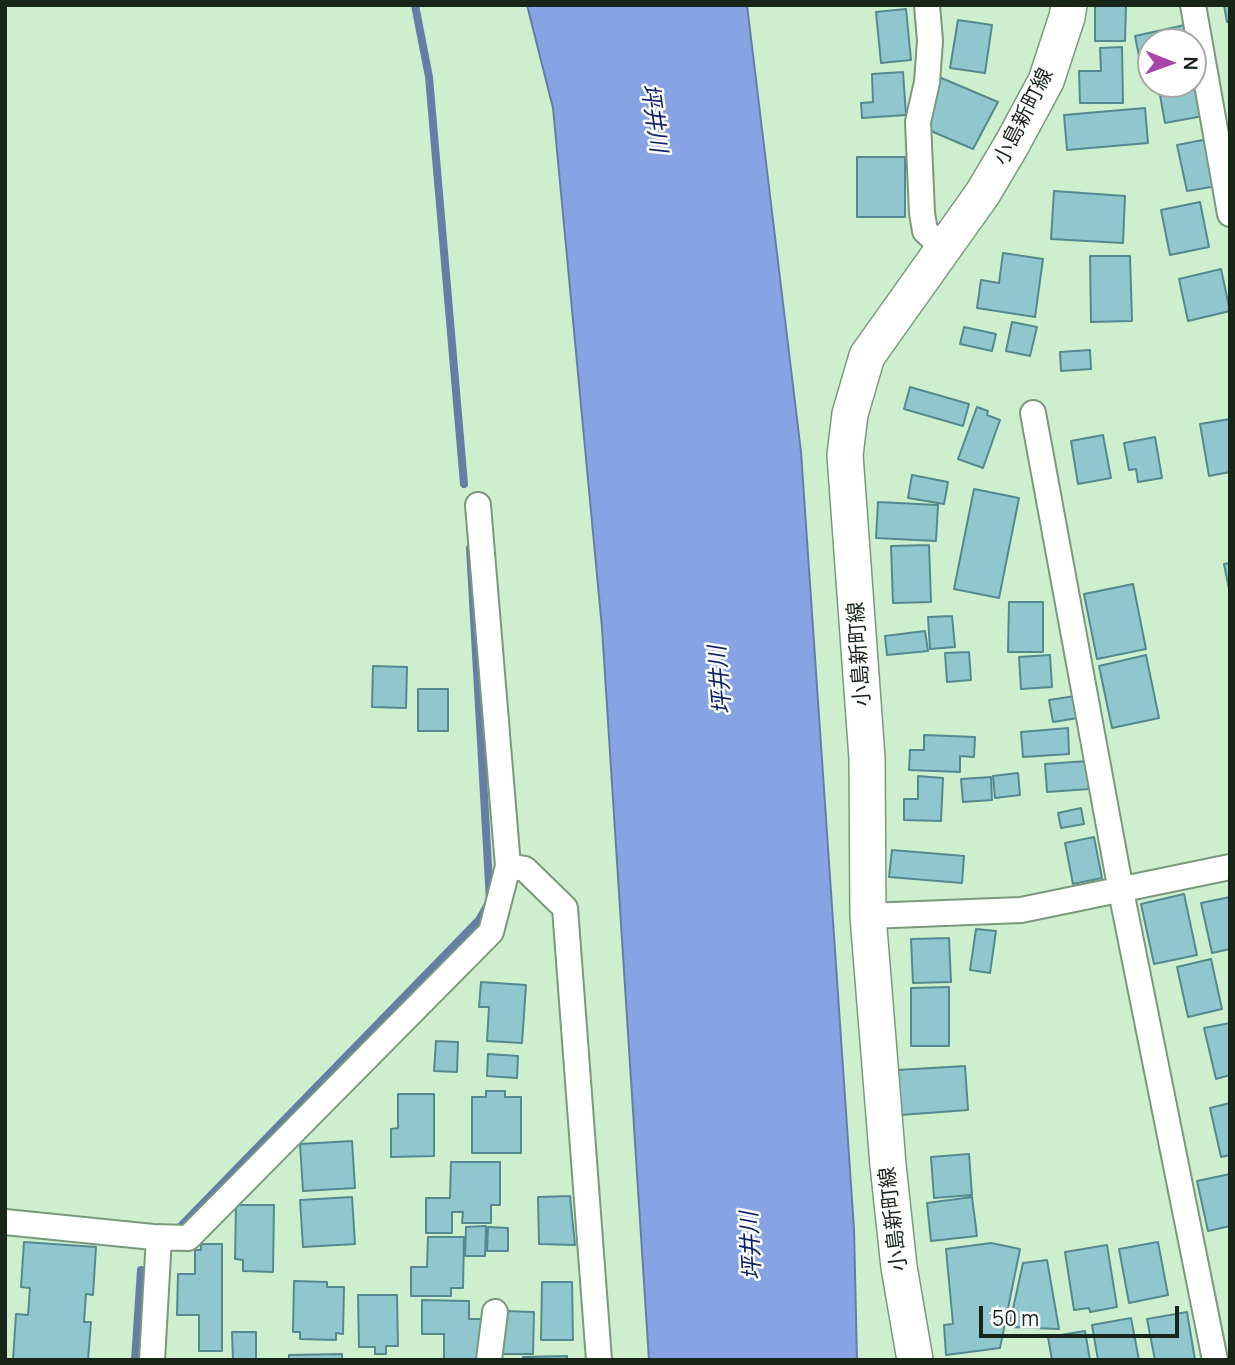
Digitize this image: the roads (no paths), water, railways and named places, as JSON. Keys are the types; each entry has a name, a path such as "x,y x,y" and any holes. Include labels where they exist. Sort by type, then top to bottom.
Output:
{"main road":[{"name":"小島新町線","path":"915,1360 899,1266 888,1165 868,916 867,758 845,455 850,414 867,356 983,193 1046,81 1069,5"}],"street":[{"path":"927,5 930,41 928,68 918,122 922,213 925,231 944,248"},
{"path":"1193,5 1230,214"},
{"path":"1033,413 1121,891 1215,1360"},
{"path":"5,1222 188,1238 491,932 508,866 478,505"},
{"path":"508,866 525,869 565,908 600,1360"},
{"path":"868,916 1021,911 1230,867"},
{"path":"152,1360 159,1237"},
{"path":"489,1360 495,1312"}],"water":[{"name":"坪井川","path":"527,5 747,5 801,452 854,1229 857,1360 649,1360 602,628 553,108"}],"waterway":[{"path":"415,5 429,77 464,484"},
{"path":"179,1228 479,920 490,901 470,548"},
{"path":"135,1360 141,1270"}]}
